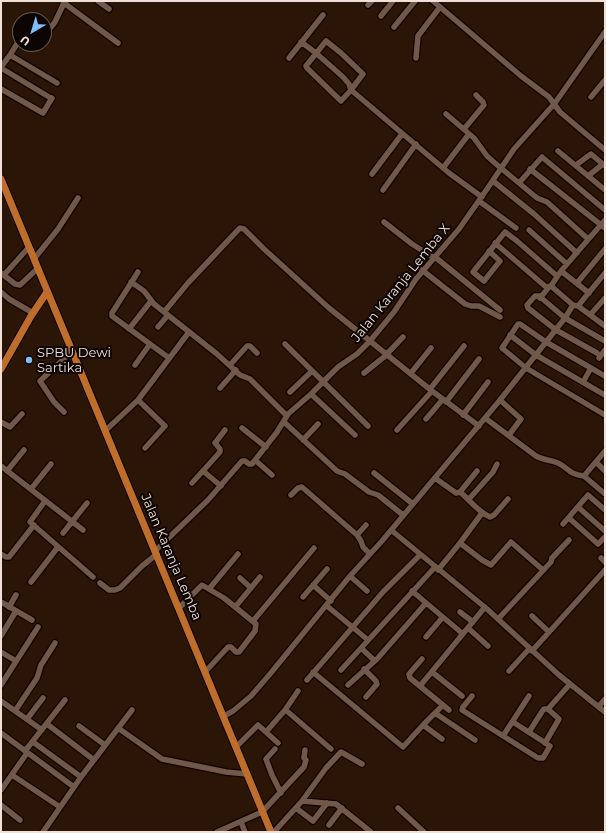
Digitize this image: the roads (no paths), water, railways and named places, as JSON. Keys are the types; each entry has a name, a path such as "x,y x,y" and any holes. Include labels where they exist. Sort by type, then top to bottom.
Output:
{"main road":[{"name":"Jalan Karanja Lemba","path":"1,180 206,672 262,812 273,832"},
{"path":"1,369 33,312 47,292"},
{"path":"39,303 52,304"}],"street":[{"path":"98,1 109,9"},
{"path":"381,16 393,1"},
{"path":"394,26 415,1"},
{"path":"433,1 522,76 546,94 560,112 605,150"},
{"path":"52,26 64,2 118,43"},
{"path":"416,58 418,36 440,7"},
{"path":"290,58 323,15"},
{"name":"Jalan Karanja Lemba X","path":"255,460 266,447 287,416 338,367 352,358 370,341 402,302 411,285 422,270 449,241 493,182 519,142 554,103 605,33"},
{"path":"326,41 362,72 363,75 351,90 341,101 307,68 306,66 326,41"},
{"path":"301,42 316,53 349,84 351,90 516,228"},
{"path":"1,89 43,113 50,98 1,67 12,52"},
{"path":"10,55 57,83"},
{"path":"591,97 603,86 605,80"},
{"path":"464,129 484,105 484,102 476,95"},
{"path":"446,114 469,134 487,156 537,198 547,202 588,239"},
{"path":"372,174 402,134"},
{"path":"443,168 469,134"},
{"path":"383,190 416,144"},
{"path":"558,151 602,188 605,182"},
{"path":"576,166 590,154 604,165 588,176"},
{"path":"519,183 542,156 605,210"},
{"path":"530,169 603,227"},
{"path":"493,182 534,214 577,253"},
{"path":"34,259 58,229 78,198"},
{"path":"540,298 588,239 603,227 605,220"},
{"path":"384,222 412,244 434,258 500,310"},
{"path":"158,327 166,313 188,283 237,231 242,228 307,289 444,401 479,426"},
{"path":"529,230 567,264"},
{"path":"489,251 500,261 484,281 473,272 489,251 495,244 504,232 506,232 557,276"},
{"path":"495,244 546,287 550,286 604,325"},
{"path":"29,247 2,274 15,284 20,285 38,268"},
{"path":"577,283 605,249"},
{"path":"422,270 465,304 479,306 500,317"},
{"path":"561,271 589,293"},
{"path":"138,272 111,314 112,317 169,358"},
{"path":"224,716 233,711 250,696 329,604 350,576 479,426 565,318 589,293 605,273"},
{"path":"131,282 148,295 151,301 240,374 250,379 287,416"},
{"path":"1,292 9,299 33,312"},
{"path":"605,341 565,318 540,298 535,296 527,305 527,307 556,330 598,355 605,351"},
{"path":"590,315 605,298"},
{"path":"129,329 151,301"},
{"path":"605,376 546,342 520,324 518,324 502,348 526,368 605,415"},
{"path":"106,430 138,400 189,332"},
{"path":"510,335 536,355 605,395"},
{"path":"364,373 387,355 402,337"},
{"path":"135,365 150,344"},
{"path":"285,344 368,426"},
{"path":"230,365 247,346 252,348 257,353"},
{"path":"397,430 431,390 464,346"},
{"path":"411,373 432,348"},
{"path":"64,412 54,402 40,382 72,351"},
{"path":"426,419 444,401 479,359"},
{"path":"583,382 591,368"},
{"path":"220,388 236,370"},
{"path":"290,392 312,371"},
{"path":"463,415 488,382"},
{"path":"311,394 355,435"},
{"path":"138,400 165,426 145,448"},
{"path":"500,400 521,419 521,421 508,435"},
{"path":"1,422 10,427 22,414"},
{"path":"485,418 536,456 557,463 573,474 584,476 605,494"},
{"path":"284,422 338,471 345,474 369,492 378,495 403,515"},
{"path":"303,440 318,424"},
{"path":"242,428 266,447"},
{"path":"192,483 220,452 220,449 215,443 225,430"},
{"path":"7,471 24,450"},
{"path":"584,476 605,452"},
{"path":"100,584 109,590 120,588 207,501 242,461 250,464 255,460 272,475"},
{"path":"596,462 605,471"},
{"path":"31,490 51,464"},
{"path":"469,499 494,472 497,464"},
{"path":"1,466 83,530"},
{"path":"203,471 221,486"},
{"path":"460,492 477,471"},
{"path":"374,473 413,504"},
{"path":"435,478 456,493 460,492 482,513 491,517 508,498"},
{"path":"291,496 298,488 302,487 356,536 361,541 363,547 370,554"},
{"path":"563,524 588,495 605,510"},
{"path":"45,501 30,520 92,577"},
{"path":"63,533 87,503"},
{"path":"578,507 605,531"},
{"path":"341,670 412,591 460,543 482,513"},
{"path":"569,518 598,544 605,537"},
{"path":"1,554 8,557 34,525"},
{"path":"356,536 366,525"},
{"path":"391,530 485,607 531,650 605,712"},
{"path":"498,619 569,540"},
{"path":"460,543 491,565 511,542 543,570"},
{"path":"31,582 58,547"},
{"path":"253,621 314,548"},
{"path":"209,589 238,554"},
{"path":"307,680 383,592 420,555"},
{"path":"359,566 365,571"},
{"path":"303,597 327,569"},
{"path":"509,671 549,632 605,570"},
{"path":"350,576 367,591"},
{"path":"236,606 260,577"},
{"path":"240,578 251,588"},
{"path":"179,608 202,585 236,606 256,624 255,630 241,650 237,652 231,647 228,647 206,672"},
{"path":"313,585 329,604 368,640"},
{"path":"412,591 442,618 463,634"},
{"path":"9,607 16,595"},
{"path":"1,602 32,620"},
{"path":"348,685 375,661 426,603"},
{"path":"420,686 485,607"},
{"path":"1,636 16,611"},
{"path":"460,612 473,622"},
{"path":"532,616 549,632"},
{"path":"426,637 442,618"},
{"path":"1,685 38,627"},
{"path":"468,628 488,646"},
{"path":"15,711 37,678 40,665 55,644"},
{"path":"361,648 375,661"},
{"path":"1,652 16,661"},
{"path":"422,659 409,675 410,678 449,710"},
{"path":"364,670 376,681 377,684 366,697"},
{"path":"313,672 403,748 443,705"},
{"path":"432,672 462,696"},
{"path":"529,732 543,710 548,709 570,684"},
{"path":"266,732 285,710 298,691"},
{"path":"472,696 462,710 540,759 543,758 550,747 513,722"},
{"path":"503,736 529,696"},
{"path":"27,719 43,698"},
{"path":"599,706 605,699"},
{"path":"1,790 3,783 12,775 33,742 65,700"},
{"path":"1,701 42,730"},
{"path":"545,743 559,719 548,709"},
{"path":"43,832 81,777 132,710"},
{"path":"285,710 331,750"},
{"path":"435,713 475,740"},
{"path":"47,724 94,760"},
{"path":"236,748 258,725 278,743"},
{"path":"423,725 442,739"},
{"path":"80,726 105,745"},
{"path":"118,728 162,759 226,772 247,774"},
{"path":"1,733 74,787"},
{"path":"33,742 81,777"},
{"path":"275,749 266,759 281,793"},
{"path":"217,832 262,812 304,767 306,760 304,758 305,750"},
{"path":"273,832 302,801 326,768 341,752 362,764"},
{"path":"12,775 60,807"},
{"path":"302,801 336,804 371,832"},
{"path":"296,808 313,822 327,803"},
{"path":"1,805 20,820"},
{"path":"329,825 342,808"},
{"path":"398,808 424,832"},
{"path":"241,822 245,832"}],"place":[{"name":"SPBU Dewi Sartika","path":"29,360"}]}
